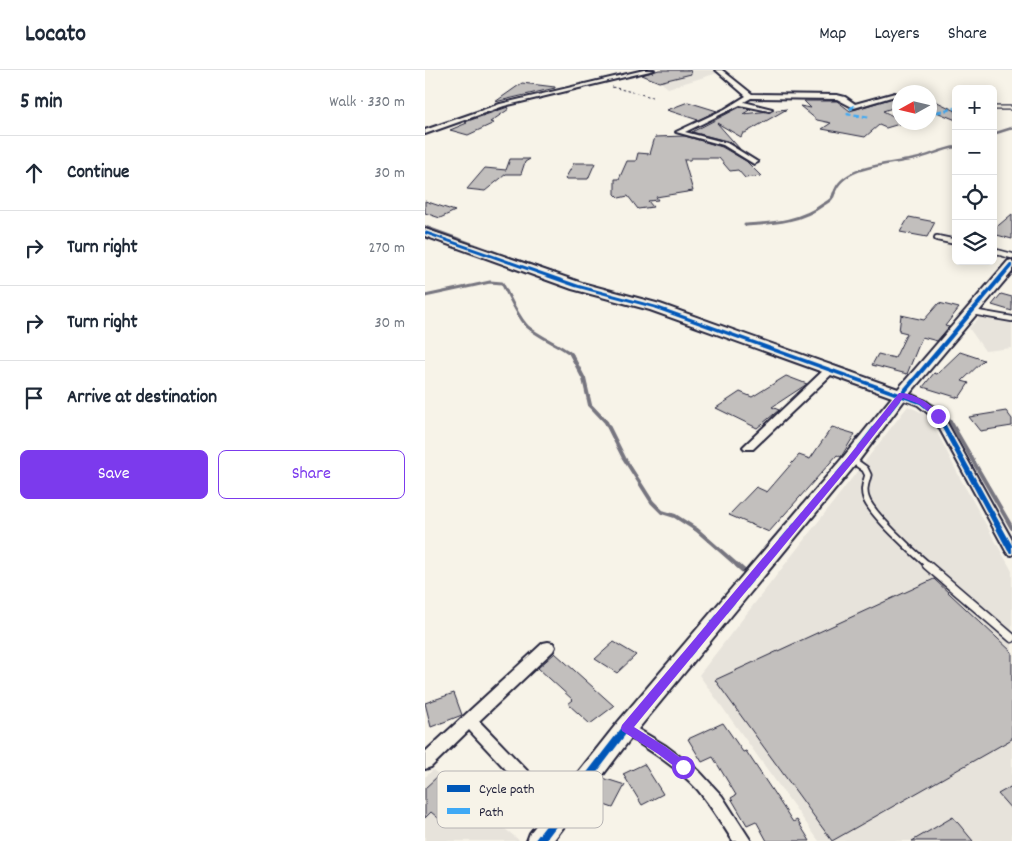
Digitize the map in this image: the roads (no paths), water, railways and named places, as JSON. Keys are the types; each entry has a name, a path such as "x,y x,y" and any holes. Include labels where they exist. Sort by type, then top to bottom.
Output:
{"street":[{"path":"425,132 502,104 651,70"},
{"path":"719,70 750,96"},
{"path":"754,162 725,144 679,132 740,103 750,96 837,97 843,98 853,106 892,96"},
{"path":"740,103 769,109"},
{"path":"425,232 577,286 655,307 922,403 938,416 1012,552"},
{"path":"593,771 626,728 851,459 901,395 1012,264"},
{"path":"749,447 830,370"},
{"path":"425,762 548,647"},
{"path":"470,721 517,771"},
{"path":"626,728 683,767 711,794 743,841"},
{"path":"539,841 549,828"}],"lane":[{"path":"997,108 1012,108"},
{"path":"937,238 952,241"},
{"path":"997,252 1012,256"},
{"path":"972,312 1012,319"},
{"path":"851,459 865,469 868,475 864,490 866,500 883,521 925,562 1012,638"}],"waterway":[{"path":"997,133 1012,128"},
{"path":"834,194 839,184 846,177 857,172 881,165 915,159 952,148"},
{"path":"745,225 776,222 806,215 828,202 834,193"},
{"path":"425,227 564,277"},
{"path":"425,296 490,282 502,283 526,325 571,354"},
{"path":"571,354 584,379 590,405 606,422 624,458 652,502 662,512 675,516 697,530 738,566"},
{"path":"827,364 853,373"},
{"path":"911,394 936,407 950,421 1012,528"},
{"path":"737,565 746,573"}]}
